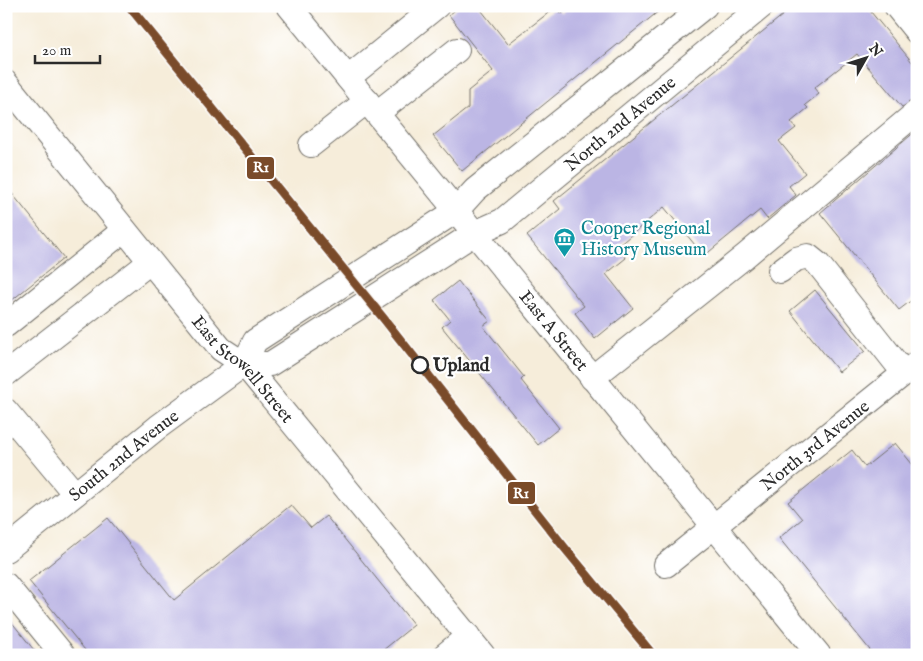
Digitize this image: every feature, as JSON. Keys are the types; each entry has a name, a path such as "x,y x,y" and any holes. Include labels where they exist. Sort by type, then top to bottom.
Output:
{"street":[{"name":"East A Street","path":"290,6 818,655"},
{"path":"348,78 437,6"},
{"path":"456,211 475,190 705,6"},
{"name":"North 2nd Avenue","path":"475,233 502,221 762,6"},
{"path":"896,6 917,32"},
{"path":"311,145 457,50"},
{"name":"East Stowell Street","path":"8,88 221,349 244,364 483,655"},
{"path":"592,378 744,257 917,112"},
{"name":"South 2nd Avenue","path":"6,550 158,427 244,364 255,341 456,211"},
{"path":"6,325 124,230"},
{"path":"244,364 270,364 475,233"},
{"path":"780,271 796,259 808,256 818,264 910,368"},
{"path":"6,374 150,262"},
{"name":"North 3rd Avenue","path":"666,565 910,368"},
{"path":"6,411 76,494"},
{"path":"6,586 63,655"},
{"path":"445,655 468,636"}],"building":[{"path":"460,6 478,6 508,44 556,7 562,14 570,6 665,6 462,171 433,136 468,108 468,91 493,71 449,15"},
{"path":"794,6 866,6 917,68 917,99 902,107 857,54 814,88 819,94 805,105 808,108 791,122 796,128 779,141 805,173 789,186 796,195 767,219 760,210 704,256 664,207 617,247 626,258 606,274 633,308 595,339 575,313 584,306 527,236 560,209 554,201"},
{"path":"917,130 917,296 899,310 820,213"},
{"path":"6,186 64,258 6,305"},
{"path":"458,281 490,321 483,326 524,377 521,380 559,428 538,445 442,327 450,320 434,300"},
{"path":"815,290 865,351 839,372 790,311"},
{"path":"895,443 917,470 917,655 874,655 779,538 802,519 788,502 852,450 865,467"},
{"path":"291,505 311,528 326,516 414,625 377,655 89,655 29,581 108,518 174,600"},
{"path":"6,615 38,655 6,655"}],"transit line":[{"name":"R1","path":"129,6 384,319 564,547 653,655"}],"place":[{"name":"Cooper Regional History Museum","path":"565,257"},
{"name":"Upland","path":"420,365"}]}
